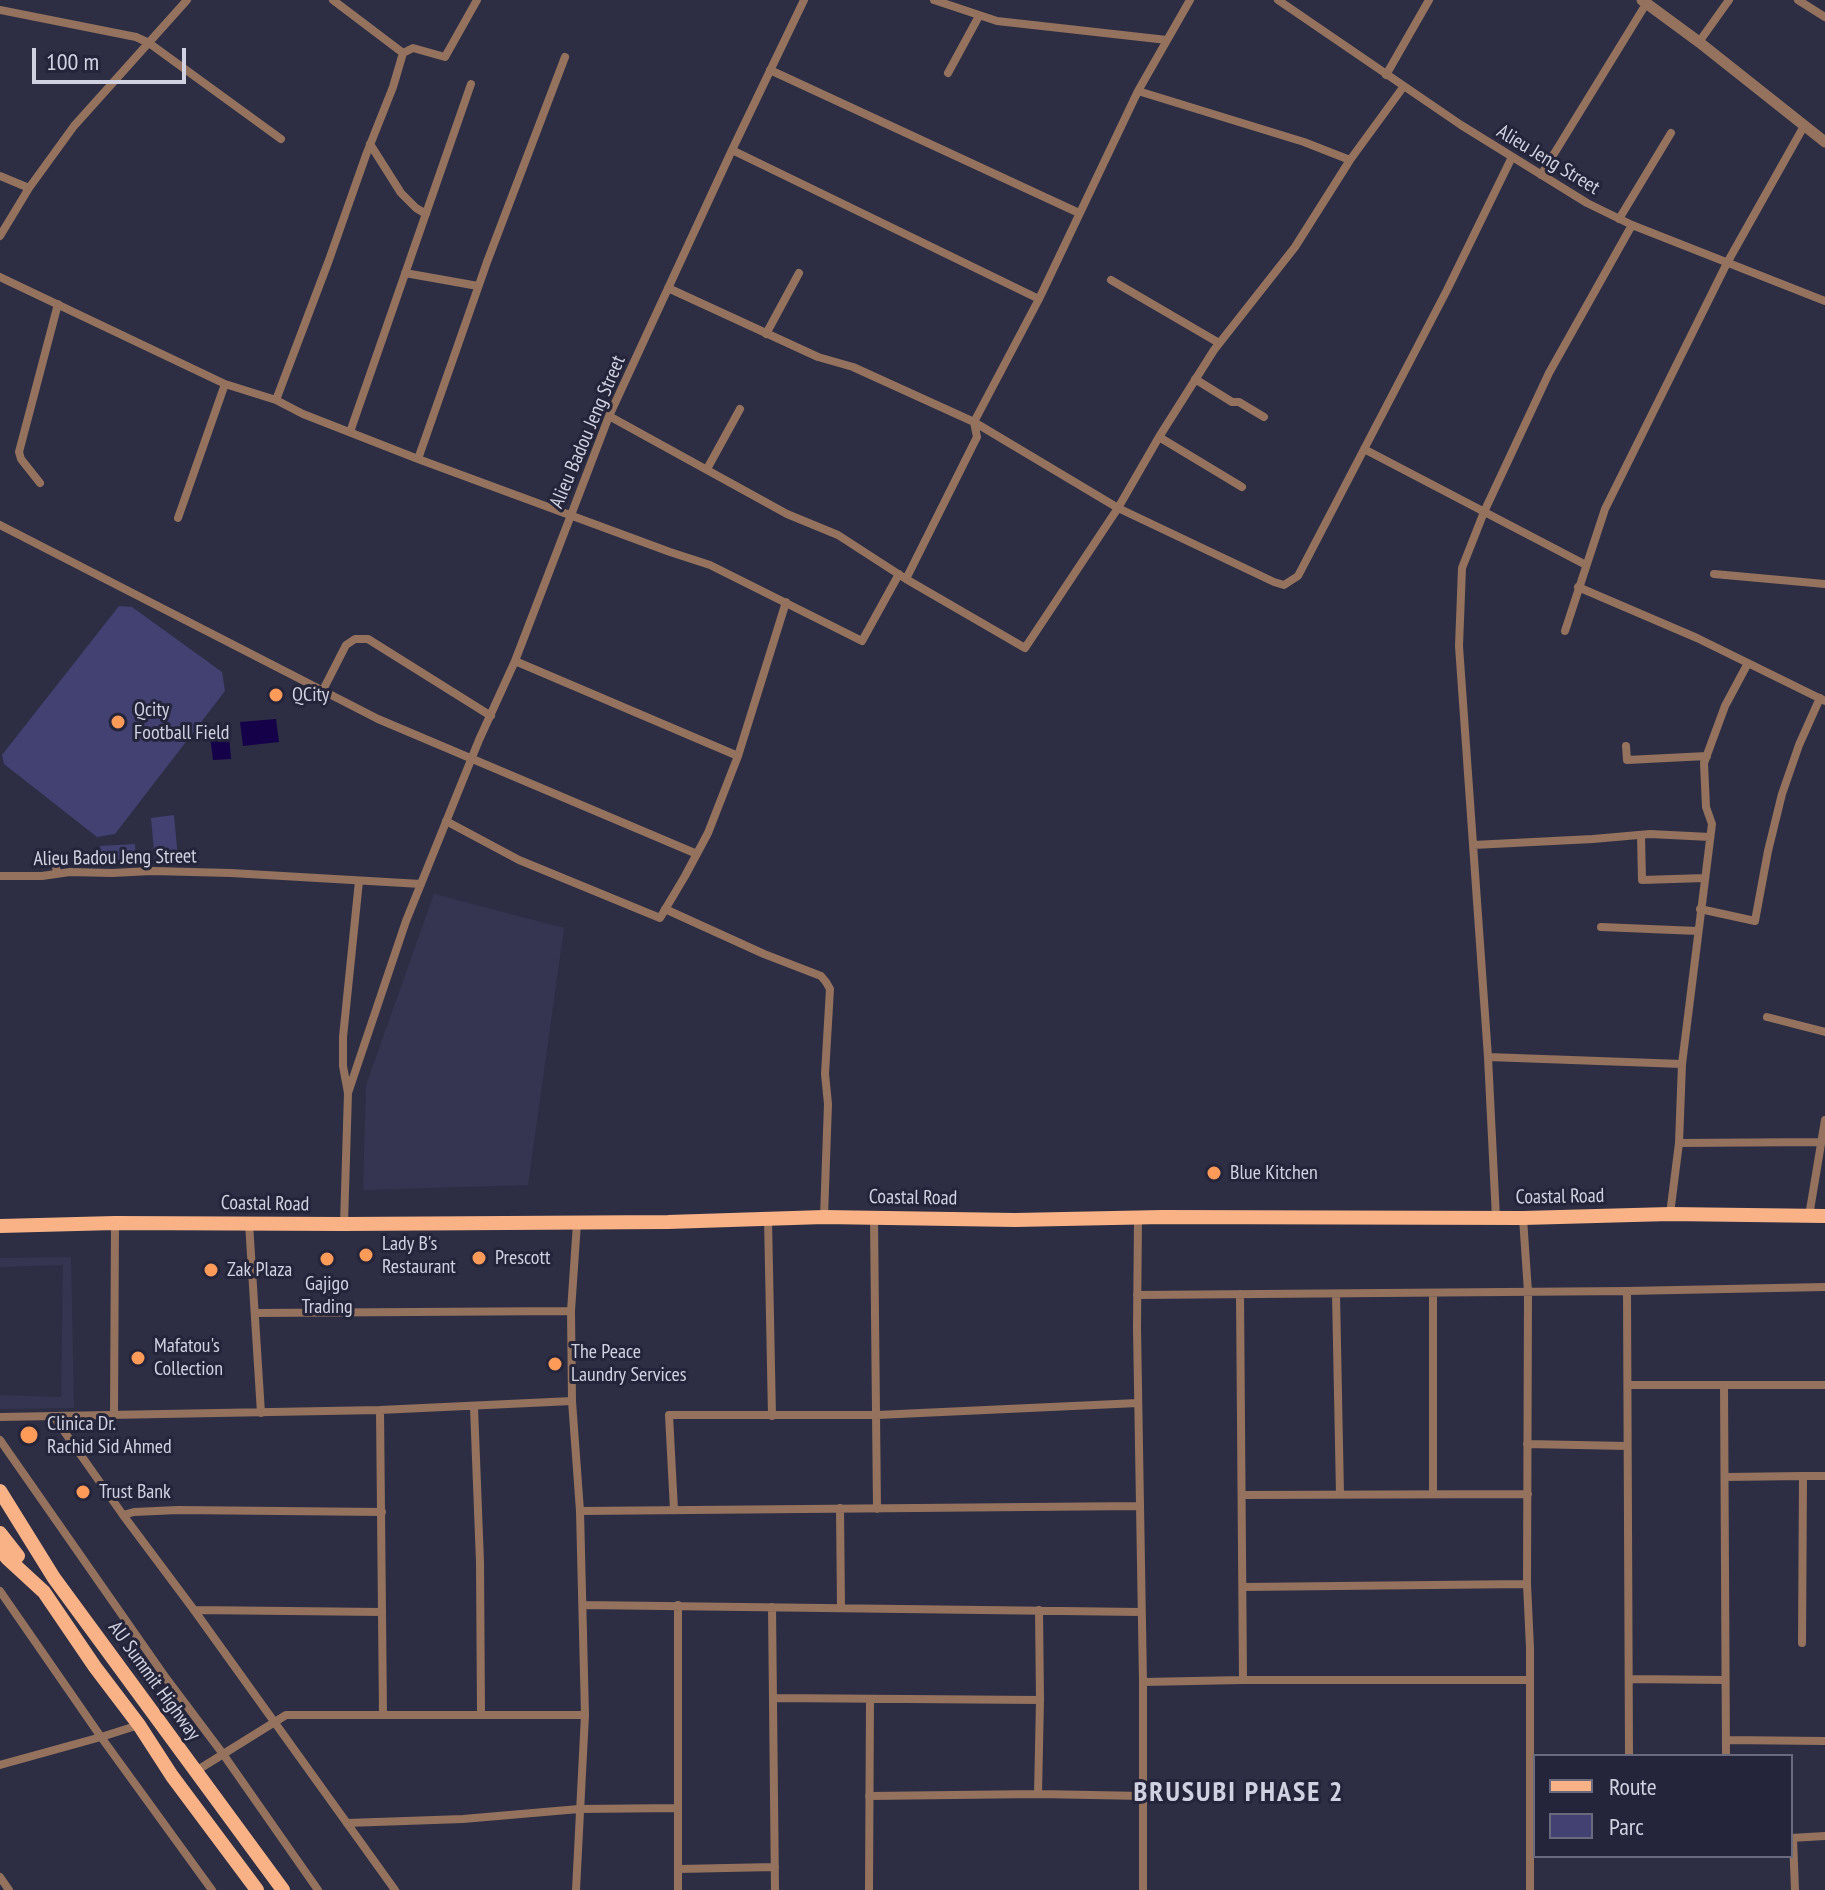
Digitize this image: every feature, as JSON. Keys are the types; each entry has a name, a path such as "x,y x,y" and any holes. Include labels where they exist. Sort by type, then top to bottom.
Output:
{"main road":[{"name":"Coastal Road","path":"0,1226 115,1223 577,1223 824,1217 1825,1216"},
{"name":"AU Summit Highway","path":"0,1491 54,1578 283,1890"},
{"path":"0,1509 54,1578"},
{"path":"0,1533 44,1592"},
{"name":"AU Summit Highway","path":"0,1549 44,1592 172,1776 257,1890"}],"street":[{"path":"0,236 29,188 74,126 187,0"},
{"path":"333,0 403,53"},
{"path":"276,400 403,53 413,48 445,57 477,0"},
{"name":"Alieu Badou Jeng Street","path":"348,1093 421,884 471,759 515,661 609,416 804,0"},
{"path":"934,0 997,21 1167,40"},
{"path":"0,277 225,384 276,400 303,414 418,459 710,565 862,641 902,576 977,437 974,422 1039,299 1138,91 1190,0"},
{"name":"Alieu Jeng Street","path":"1278,0 1386,75 1587,203 1632,225 1825,301"},
{"path":"1386,75 1429,0"},
{"path":"1699,42 1729,0"},
{"path":"1798,0 1825,17"},
{"path":"1541,175 1644,2 1825,142"},
{"path":"0,10 136,37 149,43 281,139"},
{"path":"948,73 979,16"},
{"path":"418,459 478,286 565,57"},
{"path":"770,70 1079,213"},
{"path":"350,432 471,84"},
{"path":"609,416 787,514 838,535 1025,648 1118,508 1219,343 1295,247 1350,160 1404,86"},
{"path":"1138,91 1304,142 1350,160"},
{"path":"1565,631 1605,509 1727,263 1804,126"},
{"path":"1619,219 1671,133"},
{"path":"370,144 401,193 426,214"},
{"path":"732,150 1039,299"},
{"path":"668,288 818,357 853,367 974,422 1118,508 1284,585 1298,576 1447,290 1512,157"},
{"path":"0,176 29,188"},
{"path":"1496,1218 1488,1057 1459,646 1462,568 1484,512 1549,373 1632,225"},
{"path":"405,273 478,286"},
{"path":"766,334 799,273"},
{"path":"1111,280 1219,343"},
{"path":"40,483 19,452 58,304"},
{"path":"1195,379 1264,417"},
{"path":"178,518 225,384"},
{"path":"707,469 740,409"},
{"path":"1159,437 1242,487"},
{"path":"1364,449 1586,565"},
{"path":"0,525 378,719 697,854"},
{"path":"1714,574 1825,584"},
{"path":"1578,587 1697,638 1822,700 1799,745 1782,794 1755,921 1700,909"},
{"path":"446,821 519,860 660,918 708,833 738,756 786,602"},
{"path":"323,690 346,645 355,639 368,639 491,716"},
{"path":"515,661 738,756"},
{"path":"1670,1214 1679,1143 1682,1064 1712,824 1706,807 1704,763 1725,706 1748,663"},
{"path":"1626,746 1627,760 1707,756"},
{"path":"1473,845 1641,835 1710,837"},
{"path":"1641,835 1642,880 1705,878"},
{"path":"55,859 57,874"},
{"name":"Alieu Badou Jeng Street","path":"0,876 152,871 421,884"},
{"path":"344,1224 348,1093 343,1066 343,1037 359,881"},
{"path":"665,909 821,976 830,989 825,1074 828,1104 824,1217"},
{"path":"1601,927 1698,931"},
{"path":"1767,1017 1825,1032"},
{"path":"1488,1057 1682,1064"},
{"path":"1809,1216 1825,1120"},
{"path":"1679,1143 1821,1142"},
{"path":"874,1218 877,1509"},
{"path":"1523,1218 1528,1292 1527,1584 1533,1839 1530,1890"},
{"path":"768,1219 772,1416"},
{"path":"1138,1219 1143,1890"},
{"path":"114,1414 115,1223"},
{"path":"249,1223 261,1413"},
{"path":"576,1890 585,1715 580,1511 572,1401 571,1311 577,1223"},
{"path":"1137,1295 1825,1287"},
{"path":"1627,1291 1629,1754"},
{"path":"1433,1293 1433,1494"},
{"path":"1240,1294 1243,1680"},
{"path":"1336,1294 1340,1494"},
{"path":"255,1313 571,1311"},
{"path":"1628,1385 1825,1385"},
{"path":"1724,1385 1726,1754"},
{"path":"0,1417 380,1410 572,1401"},
{"path":"674,1510 669,1415 877,1415 1138,1403"},
{"path":"474,1407 480,1562 481,1715"},
{"path":"380,1410 383,1715"},
{"path":"54,1417 395,1890"},
{"path":"0,1440 318,1890"},
{"path":"1527,1444 1627,1446"},
{"path":"1802,1643 1803,1476"},
{"path":"1725,1477 1825,1476"},
{"path":"1243,1495 1528,1494"},
{"path":"580,1511 1139,1506"},
{"path":"840,1508 841,1608"},
{"path":"123,1515 178,1510 382,1512"},
{"path":"1243,1587 1527,1584"},
{"path":"0,1591 212,1890"},
{"path":"583,1605 1141,1612"},
{"path":"678,1605 678,1890"},
{"path":"772,1607 775,1890"},
{"path":"194,1610 382,1612"},
{"path":"1038,1794 1039,1610"},
{"path":"1629,1679 1725,1680"},
{"path":"1143,1682 1530,1680"},
{"path":"773,1698 1040,1700"},
{"path":"869,1890 870,1699"},
{"path":"196,1771 286,1715 585,1715"},
{"path":"0,1765 139,1725"},
{"path":"1726,1740 1825,1741"},
{"path":"869,1796 1144,1796"},
{"path":"347,1823 463,1819 579,1809 678,1808"},
{"path":"1793,1838 1825,1836"},
{"path":"1793,1855 1795,1890"},
{"path":"678,1869 775,1867"},
{"path":"0,1877 9,1890"}],"shaded area":[{"path":"276,719 279,742 243,746 240,722"},
{"path":"223,735 229,735 231,759 213,760 210,736 216,736 217,742 223,742"},
{"path":"434,894 564,928 528,1185 363,1190 366,1085"},
{"path":"71,1257 74,1408 0,1409 0,1395 61,1397 63,1265 0,1267 0,1258"}],"green space":[{"path":"119,606 132,607 222,672 225,691 115,834 97,837 4,764 2,755"},
{"path":"174,815 178,859 155,861 151,818"},
{"path":"135,844 136,860 101,862 100,846"}],"place":[{"name":"QCity","path":"276,695"},
{"name":"Qcity Football Field","path":"118,722"},
{"name":"Blue Kitchen","path":"1214,1173"},
{"name":"Lady B's Restaurant","path":"366,1255"},
{"name":"Prescott","path":"479,1258"},
{"name":"Gajigo Trading","path":"327,1259"},
{"name":"Zak Plaza","path":"211,1270"},
{"name":"Mafatou's Collection","path":"138,1358"},
{"name":"The Peace Laundry Services","path":"555,1364"},
{"name":"Clinica Dr. Rachid Sid Ahmed","path":"29,1435"},
{"name":"Trust Bank","path":"83,1492"}],"district":[{"name":"BRUSUBI PHASE 2","path":"1239,1793"}]}
